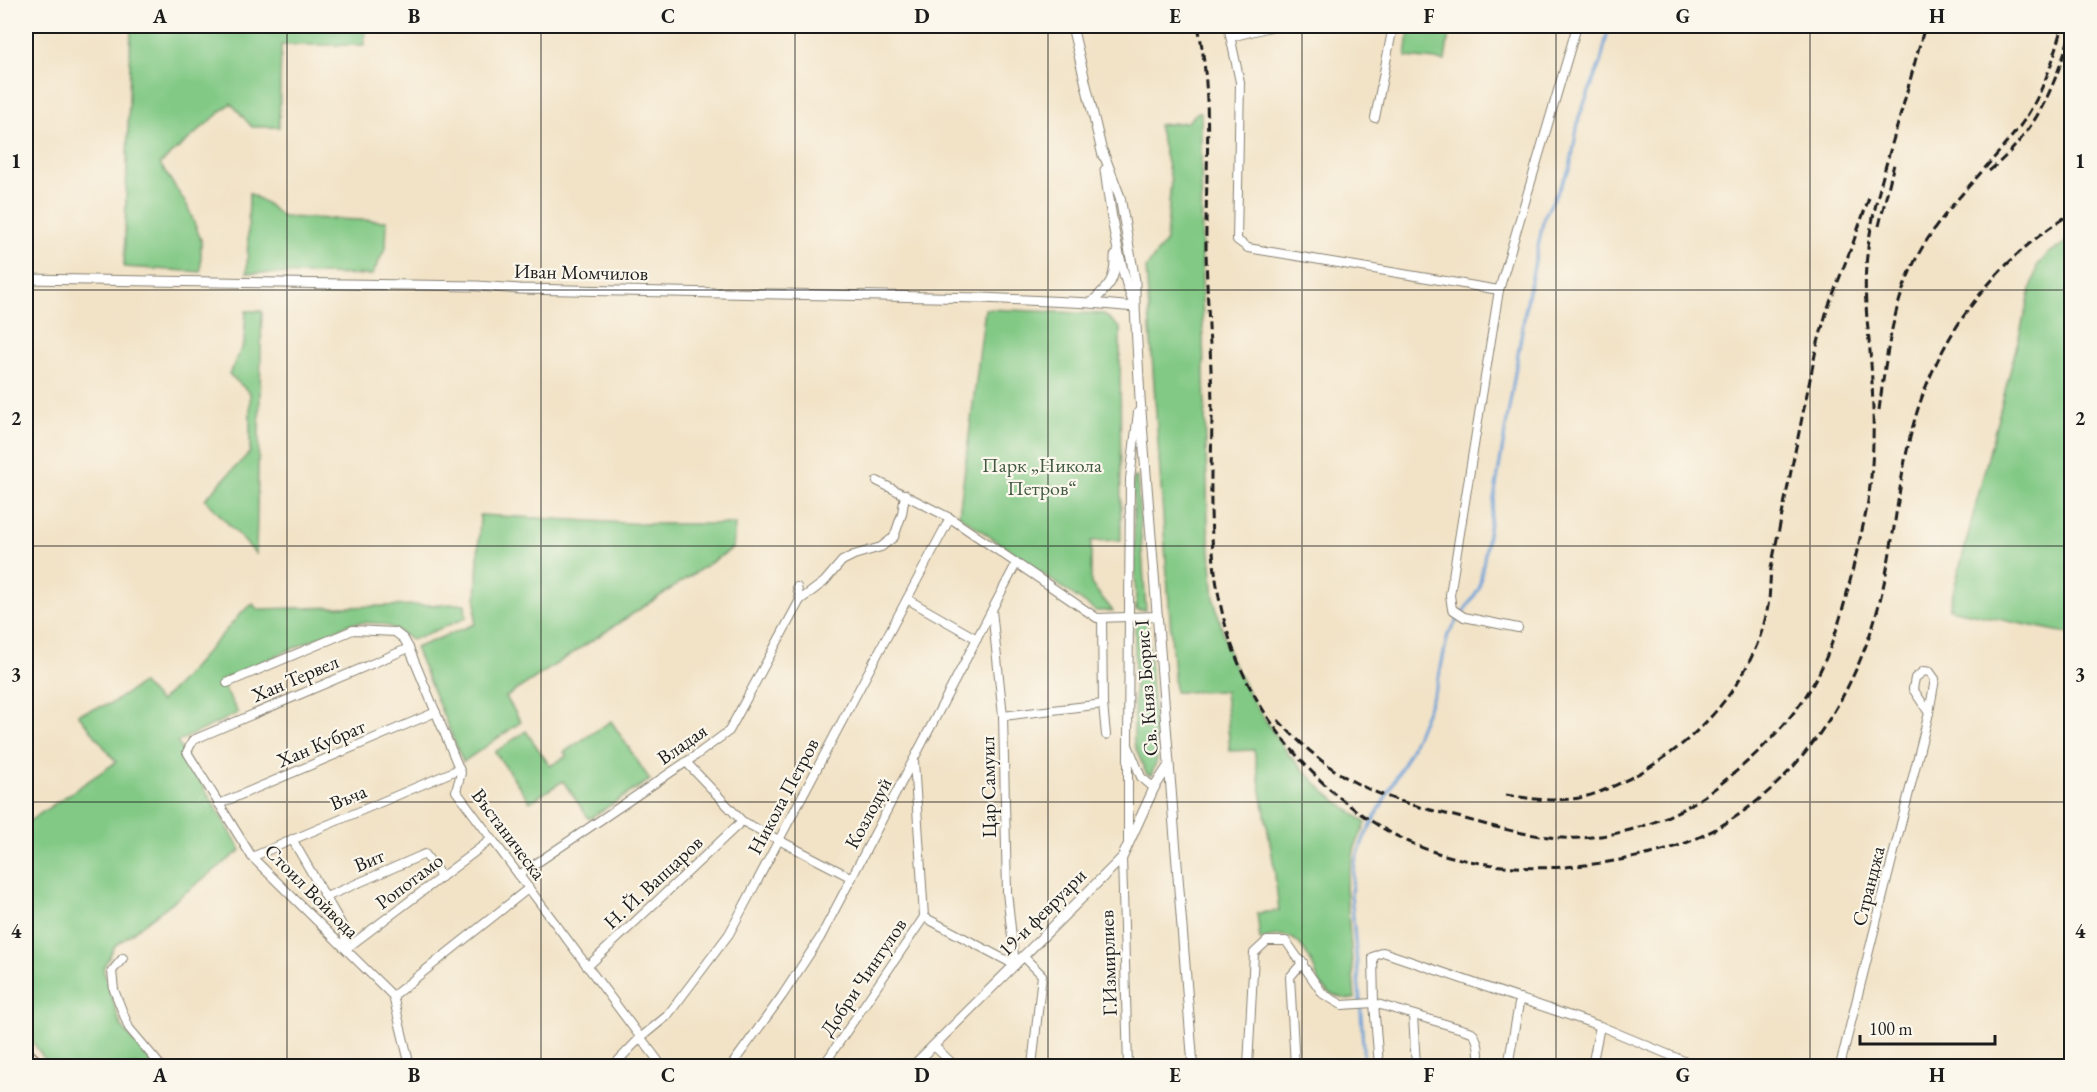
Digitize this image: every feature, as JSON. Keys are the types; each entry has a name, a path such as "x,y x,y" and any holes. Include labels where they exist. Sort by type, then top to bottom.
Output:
{"main road":[{"path":"26,1052 41,1066"}],"street":[{"name":"Св. Княз Борис I","path":"1072,26 1102,152 1114,235 1125,283 1135,308"},
{"path":"1228,26 1240,82 1237,240 1248,248 1499,290"},
{"path":"1231,37 1274,26"},
{"path":"1374,118 1393,26"},
{"path":"1518,628 1464,617 1452,609 1450,595 1499,290 1577,26"},
{"name":"Св. Княз Борис I","path":"1102,152 1120,198 1135,281 1140,398 1193,1066"},
{"path":"1091,303 1114,275 1114,235"},
{"name":"Иван Момчилов","path":"26,279 477,286 520,289 970,298 1091,303 1135,308"},
{"path":"1128,842 1130,479 1140,398"},
{"path":"877,481 950,518 1097,618 1158,616"},
{"path":"797,587 800,600 824,582 842,561 881,547 894,537 905,494"},
{"name":"Никола Петров","path":"613,1066 640,1038 667,1016 729,934 950,518"},
{"name":"Козлодуй","path":"731,1066 782,996 820,938 1016,564"},
{"path":"907,599 977,639"},
{"name":"Владая","path":"519,875 729,731 800,600"},
{"name":"Цар Самуил","path":"992,610 1003,716 1006,892 1014,964"},
{"path":"1101,618 1106,735"},
{"path":"226,682 353,630 395,632 404,639 409,648"},
{"name":"Въстаническа","path":"409,648 461,773 456,791 662,1066"},
{"name":"Хан Тервел","path":"193,740 409,648"},
{"name":"Странджа","path":"1840,1066 1929,713 1935,679 1930,672 1924,671 1914,678 1913,689 1929,713"},
{"path":"1003,716 1103,704"},
{"name":"Хан Кубрат","path":"219,804 436,712"},
{"name":"Стоил Войвода","path":"193,740 187,752 252,856 393,996"},
{"path":"1128,745 1141,777 1154,788"},
{"name":"Добри Чинтулов","path":"823,1066 924,917 914,761"},
{"path":"686,762 742,821 852,878"},
{"name":"19-и февруари","path":"913,1066 1122,858 1154,788 1169,765"},
{"name":"Въча","path":"252,856 459,769"},
{"name":"Н. Й. Вапцаров","path":"587,967 742,821"},
{"path":"292,839 343,927 347,948"},
{"name":"Ропотамо","path":"347,948 492,839"},
{"name":"Вит","path":"326,897 425,854 442,877"},
{"name":"Г.Измирлиев","path":"1122,858 1128,1066"},
{"path":"410,1066 393,996 529,888"},
{"path":"924,917 1014,964"},
{"path":"1248,1066 1254,953 1267,941 1286,940 1323,994 1342,1005 1374,1003 1472,1032 1477,1038 1480,1056 1478,1066"},
{"path":"1379,1066 1373,957 1383,952 1600,1026 1696,1066"},
{"path":"1023,956 1042,975 1032,1066"},
{"path":"123,958 112,970 114,990 129,1028 161,1066"},
{"path":"1295,1066 1290,977 1303,962"},
{"path":"1508,1066 1520,998"},
{"path":"1413,1015 1416,1066"},
{"path":"1592,1066 1600,1026"},
{"path":"934,1046 956,1066"}],"green space":[{"path":"131,26 365,26 364,45 281,45 279,127 252,127 231,103 160,164 187,205 201,240 201,272 124,267"},
{"path":"1410,26 1450,26 1445,61 1406,57"},
{"path":"1201,112 1202,294 1208,526 1214,600 1231,660 1256,706 1289,755 1324,791 1366,823 1355,847 1346,886 1355,999 1346,999 1324,989 1318,981 1305,950 1293,939 1279,935 1260,940 1257,913 1279,911 1274,866 1254,750 1230,751 1225,691 1175,692 1146,268 1166,241 1171,180 1158,125 1187,122"},
{"path":"249,193 283,217 387,221 386,247 372,275 247,273"},
{"path":"2071,239 2071,634 1949,609 2037,266 2049,253"},
{"name":"Парк „Никола Петров“","path":"985,309 1104,314 1120,328 1121,540 1091,541 1091,584 1113,611 1096,611 959,515"},
{"path":"246,311 262,311 256,554 205,499 250,452 250,393 229,374 244,344"},
{"path":"1137,477 1146,610 1136,610 1133,478"},
{"path":"480,515 644,524 735,524 733,548 506,697 521,722 463,762 415,648 475,624"},
{"path":"253,604 257,609 465,604 466,618 412,640 384,625 352,623 220,680 238,713 177,742 241,850 115,946 103,969 121,1026 154,1066 56,1066 43,1057 26,1032 26,832 28,822 116,762 78,714 112,703 142,683 160,702 242,612"},
{"path":"1135,620 1147,620 1157,760 1151,776 1146,773 1134,744"},
{"path":"611,721 650,780 589,819 563,781 530,802 495,752 526,731 550,766 567,756 564,752"}],"waterway":[{"path":"1364,1066 1351,893 1355,862 1364,838 1410,751 1437,686 1448,634 1479,589 1526,306 1544,217 1570,168 1579,117 1601,61 1609,26"}],"railway":[{"path":"1198,26 1206,81 1208,137 1206,250 1212,396 1213,557 1222,613 1230,640 1244,676 1264,711 1288,745 1316,776 1346,803 1380,826 1415,845 1452,857 1501,866 1549,868 1597,864 1646,855 1691,841 1732,819 1768,791 1801,758 1828,720 1851,680 1869,636 1887,568 1908,447 1921,400 1932,372 1946,344 1980,294 2023,250 2072,213"},
{"path":"1278,720 1325,763 1355,783 1369,789 1413,805 1486,825 1559,838 1609,835 1634,829 1681,810 1723,782 1774,735 1801,703 1826,658 1842,610 1864,520 1870,487 1873,442 1866,295 1868,247 1879,192 1925,26"},
{"path":"1879,410 1888,350 1909,273 1929,237 1953,204 2028,115 2046,78 2063,26"},
{"path":"1989,171 2020,140 2042,107 2059,69 2072,28"},
{"path":"1879,226 1894,164"},
{"path":"1506,795 1561,800 1579,798 1610,788 1638,774 1684,742 1724,702 1740,679 1763,628 1769,600 1771,568 1816,350 1827,310 1870,195"}]}
